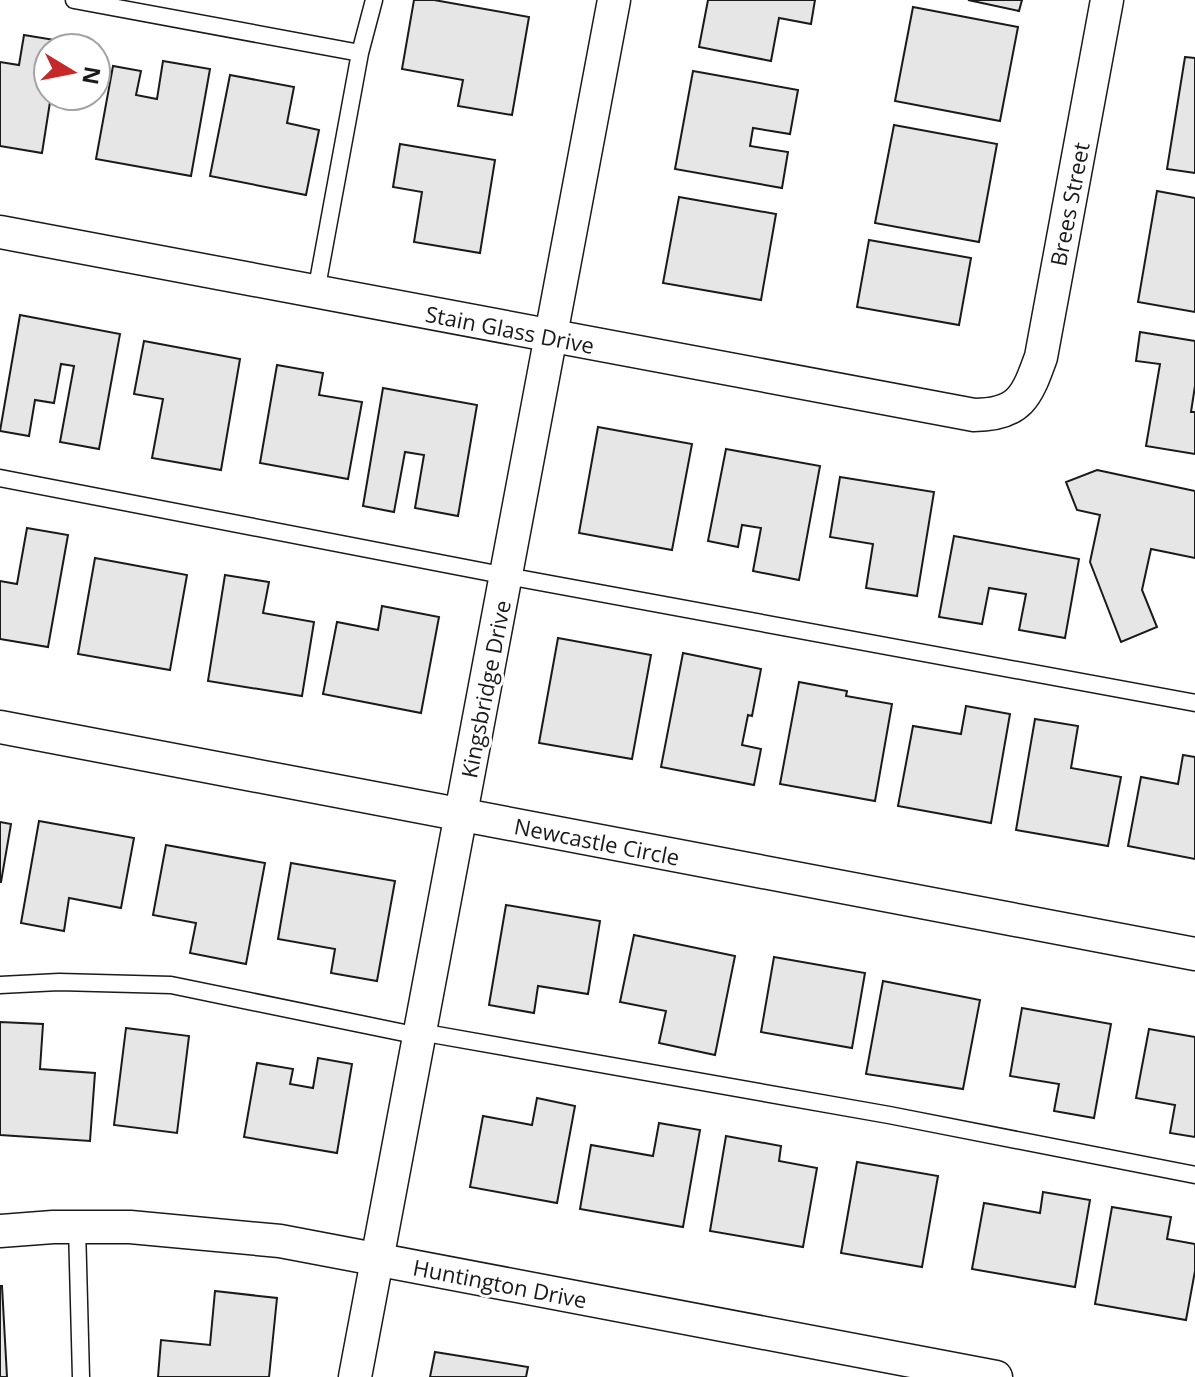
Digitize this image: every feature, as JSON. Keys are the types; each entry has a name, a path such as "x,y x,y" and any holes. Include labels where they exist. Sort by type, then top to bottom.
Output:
{"street":[{"name":"Kingsbridge Drive","path":"355,1377 614,0"},
{"name":"Brees Street","path":"1018,403 1031,384 1041,357 1107,0"},
{"name":"Stain Glass Drive","path":"0,232 974,415 998,415 1018,403"},
{"name":"Newcastle Circle","path":"0,727 1195,954"},
{"name":"Huntington Drive","path":"0,1231 77,1227 196,1232 280,1241 996,1377"}],"lane":[{"path":"74,0 360,53"},
{"path":"316,292 360,53 374,0"},
{"path":"0,478 507,576 1195,703"},
{"path":"0,985 59,982 171,985 420,1034 889,1115 1195,1175"},
{"path":"77,1227 81,1377"}],"building":[{"path":"414,0 434,0 529,17 512,115 458,106 463,80 402,69"},
{"path":"708,0 815,0 811,24 779,18 771,61 699,47"},
{"path":"968,0 1022,0 1019,11"},
{"path":"913,7 1018,27 1000,121 895,101"},
{"path":"24,35 32,36 32,112 48,112 42,153 0,146 0,62 19,65"},
{"path":"1185,57 1195,58 1195,173 1167,169"},
{"path":"163,61 210,69 191,176 96,159 105,112 112,112 113,66 141,71 136,95 157,99"},
{"path":"693,71 798,90 790,134 753,128 750,146 788,152 782,188 675,169"},
{"path":"230,75 294,87 287,123 319,130 306,195 210,176"},
{"path":"894,125 997,144 979,242 875,223"},
{"path":"400,144 495,160 480,253 414,242 422,192 393,187"},
{"path":"1157,191 1195,198 1195,312 1138,302"},
{"path":"679,197 776,214 761,300 663,283"},
{"path":"869,240 971,258 959,325 857,307"},
{"path":"20,315 120,334 99,449 60,442 74,366 61,364 54,403 35,400 29,436 0,431"},
{"path":"1140,332 1195,341 1195,386 1191,412 1195,412 1195,454 1146,446 1160,364 1136,361"},
{"path":"144,341 240,359 221,470 152,458 163,399 134,394"},
{"path":"277,365 323,373 319,395 362,402 348,479 260,463"},
{"path":"383,388 477,405 458,516 415,508 424,455 405,452 394,512 363,506"},
{"path":"598,427 692,444 672,550 579,533"},
{"path":"726,449 820,466 799,580 753,571 761,528 742,525 738,547 708,541"},
{"path":"1097,470 1195,491 1195,558 1151,549 1142,590 1157,627 1121,642 1090,562 1100,515 1077,510 1066,482"},
{"path":"840,477 934,492 917,596 866,588 873,544 830,537"},
{"path":"27,528 68,535 48,647 0,639 0,581 17,584"},
{"path":"954,536 1079,559 1065,638 1019,630 1026,594 989,588 982,624 939,617"},
{"path":"95,558 187,575 170,670 78,654"},
{"path":"225,575 269,582 263,613 314,622 302,696 208,681"},
{"path":"382,606 439,617 421,713 323,694 337,622 378,630"},
{"path":"558,638 651,655 632,759 539,743"},
{"path":"683,653 761,669 752,716 748,715 742,745 761,749 754,785 661,767"},
{"path":"799,682 847,691 846,696 892,704 875,801 780,784"},
{"path":"966,706 1010,714 991,823 898,806 913,726 961,734"},
{"path":"1035,719 1078,726 1071,768 1121,777 1108,846 1016,830"},
{"path":"1183,755 1195,757 1195,859 1128,846 1141,777 1178,784"},
{"path":"39,821 134,838 121,908 69,898 64,931 21,923"},
{"path":"0,822 11,824 1,882 0,882"},
{"path":"166,845 265,863 246,964 190,953 196,923 153,915"},
{"path":"291,863 395,881 377,981 331,973 335,949 278,939"},
{"path":"506,905 600,921 588,994 538,986 534,1013 489,1005"},
{"path":"634,935 735,956 715,1055 659,1043 666,1011 620,1002"},
{"path":"774,957 865,973 852,1048 761,1032"},
{"path":"883,981 980,1000 963,1089 866,1074"},
{"path":"1022,1008 1111,1024 1094,1118 1054,1111 1059,1084 1010,1076"},
{"path":"0,1022 43,1024 40,1069 95,1073 90,1141 0,1135"},
{"path":"126,1028 189,1036 177,1133 114,1125"},
{"path":"1149,1029 1195,1037 1195,1137 1170,1133 1175,1105 1136,1098"},
{"path":"318,1058 352,1064 337,1153 244,1137 257,1063 293,1069 290,1084 313,1088"},
{"path":"537,1098 575,1106 557,1203 470,1187 483,1116 532,1125"},
{"path":"659,1123 700,1130 683,1227 580,1209 591,1145 653,1156"},
{"path":"726,1136 781,1146 779,1161 817,1168 803,1247 710,1231"},
{"path":"857,1162 938,1176 922,1267 841,1253"},
{"path":"1043,1192 1090,1200 1075,1287 972,1269 984,1203 1040,1213"},
{"path":"1112,1207 1171,1217 1167,1239 1195,1244 1195,1271 1186,1320 1095,1304"},
{"path":"2,1286 7,1377 0,1377"},
{"path":"215,1291 277,1298 269,1377 158,1377 161,1340 210,1345"},
{"path":"435,1352 528,1367 526,1377 430,1377"}]}
